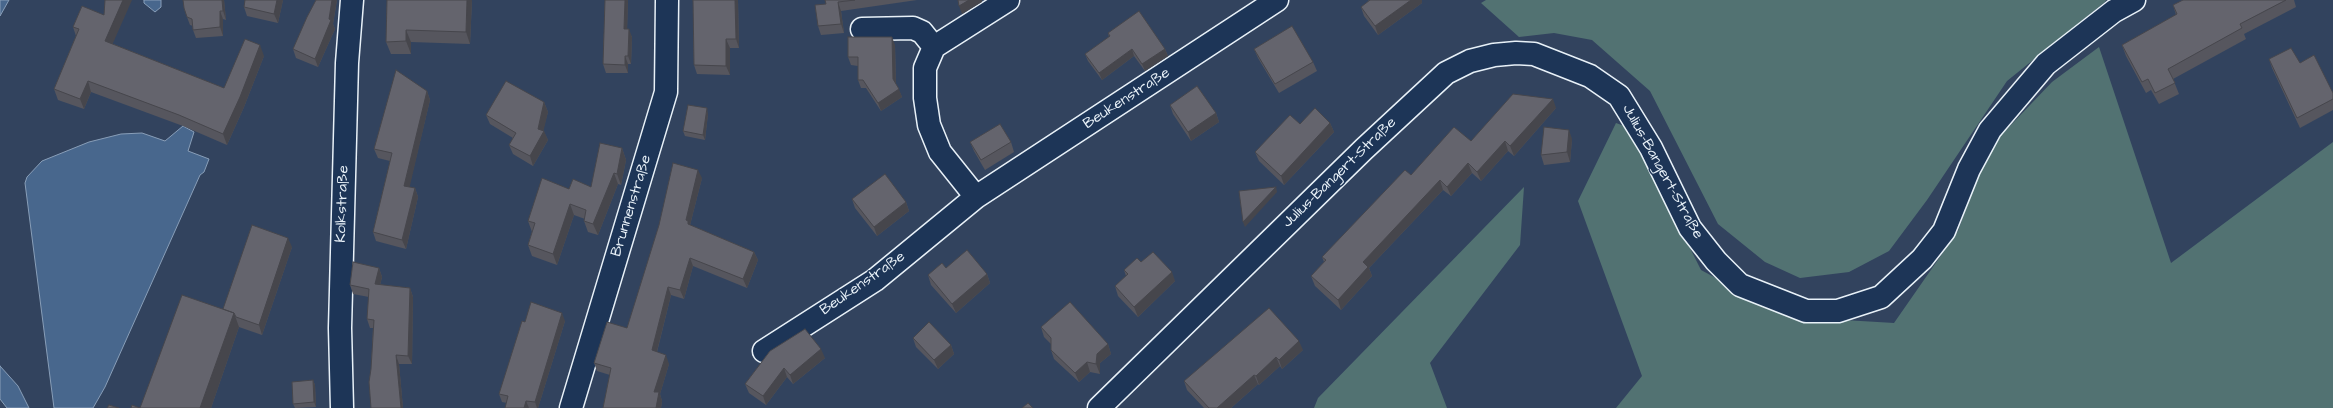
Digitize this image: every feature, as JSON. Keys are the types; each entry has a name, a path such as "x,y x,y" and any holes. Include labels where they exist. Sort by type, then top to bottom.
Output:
{"street":[{"name":"Kolkstraße","path":"342,408 340,328 347,63 352,0"},
{"name":"Brunnenstraße","path":"571,408 666,92 667,0"},
{"path":"976,197 940,152 929,125 925,98 925,68 934,47 1008,0"},
{"name":"Beukenstraße","path":"764,351 875,280 976,197 1277,0"},
{"name":"Julius-Bangert-Straße","path":"1099,408 1364,149 1446,73 1470,62 1494,55 1516,53 1534,54 1590,76 1619,96 1651,148 1690,228 1716,262 1740,285 1806,311 1838,310 1881,297 1922,259 1944,231 1969,169 1990,130 2046,64 2114,11 2134,0"},
{"path":"862,29 913,28 922,32 934,47"}],"green space":[{"path":"1486,0 2106,0 2007,81 1927,200 1889,251 1849,272 1800,278 1765,262 1718,224 1650,91 1592,40 1554,33 1519,37 1481,3"},
{"path":"2099,47 2171,263 2333,142 2333,408 1616,408 1642,376 1578,201 1616,123 1630,128 1701,270 1779,312 1844,320 1894,323 1958,231 1987,150 2052,82"},
{"path":"1524,187 1520,245 1430,363 1447,408 1314,408 1318,398"}],"water":[{"path":"0,0 9,0 0,16"},
{"path":"144,0 161,0 161,7 155,12 144,3"},
{"path":"183,126 194,132 188,151 209,159 204,172 200,175 105,387 93,408 54,408 25,183 27,177 42,161 89,142 121,134 142,133 165,141"},
{"path":"0,366 18,386 29,408 7,408 0,399"}],"building":[{"path":"105,0 123,0 105,41 224,88 245,39 260,45 240,97 223,134 179,115 88,81 80,99 54,89 79,29 73,27 82,6 104,15"},
{"path":"183,0 222,0 223,11 220,11 220,27 193,30 192,19 187,17"},
{"path":"245,0 277,0 274,14 244,7"},
{"path":"316,0 332,0 329,19 331,20 315,59 293,49"},
{"path":"387,0 467,0 466,32 406,30 406,41 386,42"},
{"path":"605,0 625,0 624,29 629,29 628,56 625,56 625,65 603,64"},
{"path":"693,0 735,0 736,39 726,39 726,66 694,65"},
{"path":"825,0 855,0 838,2 841,24 818,26 815,5 826,4"},
{"path":"958,0 969,0 959,6"},
{"path":"1370,0 1411,0 1375,26 1361,7"},
{"path":"2183,0 2286,0 2240,24 2242,28 2168,69 2175,83 2155,93 2148,79 2142,82 2122,45 2177,14 2173,5"},
{"path":"1139,11 1165,49 1142,64 1132,49 1099,73 1085,54 1110,36 1108,33"},
{"path":"1292,26 1313,62 1275,84 1254,49"},
{"path":"848,37 892,37 893,79 899,89 878,103 863,80 858,80 858,57 848,57"},
{"path":"2291,48 2300,63 2314,55 2333,93 2333,99 2297,118 2269,59"},
{"path":"396,70 427,91 404,186 415,188 402,240 373,232 392,153 374,149"},
{"path":"506,81 544,102 538,129 544,131 530,156 509,145 516,133 486,115"},
{"path":"1197,86 1216,113 1188,132 1170,105"},
{"path":"1513,94 1553,99 1510,146 1505,141 1477,172 1468,163 1447,187 1440,180 1363,262 1368,267 1338,300 1311,276 1326,260 1322,257 1405,170 1411,175 1454,127 1471,141"},
{"path":"688,105 707,108 703,135 683,131"},
{"path":"1315,108 1330,123 1281,176 1255,152 1290,115 1300,124"},
{"path":"1000,124 1011,142 981,160 970,142"},
{"path":"1544,127 1569,130 1567,152 1541,155"},
{"path":"600,143 622,148 617,174 614,173 593,224 584,221 586,210 570,204 553,254 528,245 535,223 528,221 542,178 569,189 573,179 591,187"},
{"path":"673,163 698,170 686,220 688,221 688,224 754,252 743,279 690,258 680,290 668,287 652,350 666,355 654,392 659,392 656,408 603,408 611,368 594,363 607,322 627,328 659,225"},
{"path":"885,174 906,202 874,227 852,199"},
{"path":"1276,187 1243,222 1239,191"},
{"path":"252,225 288,238 259,325 236,317 234,313 223,309"},
{"path":"967,250 987,274 952,304 928,275 942,263 946,268"},
{"path":"1153,252 1172,272 1134,307 1115,286 1128,274 1124,270 1137,258 1141,262"},
{"path":"353,262 379,268 375,284 410,288 408,356 396,355 401,408 371,408 369,382 374,320 367,319 369,289 350,285"},
{"path":"182,295 234,313 200,408 140,408"},
{"path":"531,302 562,313 535,402 526,401 524,408 505,408 508,396 499,394 522,321 525,322"},
{"path":"1070,302 1108,344 1097,354 1096,364 1087,362 1075,373 1051,350 1051,338 1041,327"},
{"path":"1269,308 1299,341 1279,360 1276,357 1256,376 1254,375 1217,408 1209,408 1184,381"},
{"path":"929,322 951,345 934,360 913,338"},
{"path":"805,329 821,349 790,375 784,368 763,396 745,384 770,351"},
{"path":"313,380 314,402 293,404 292,382"},
{"path":"1028,403 1033,408 1022,408"},
{"path":"109,405 119,408 107,408"},
{"path":"132,405 140,408 131,408"}]}
